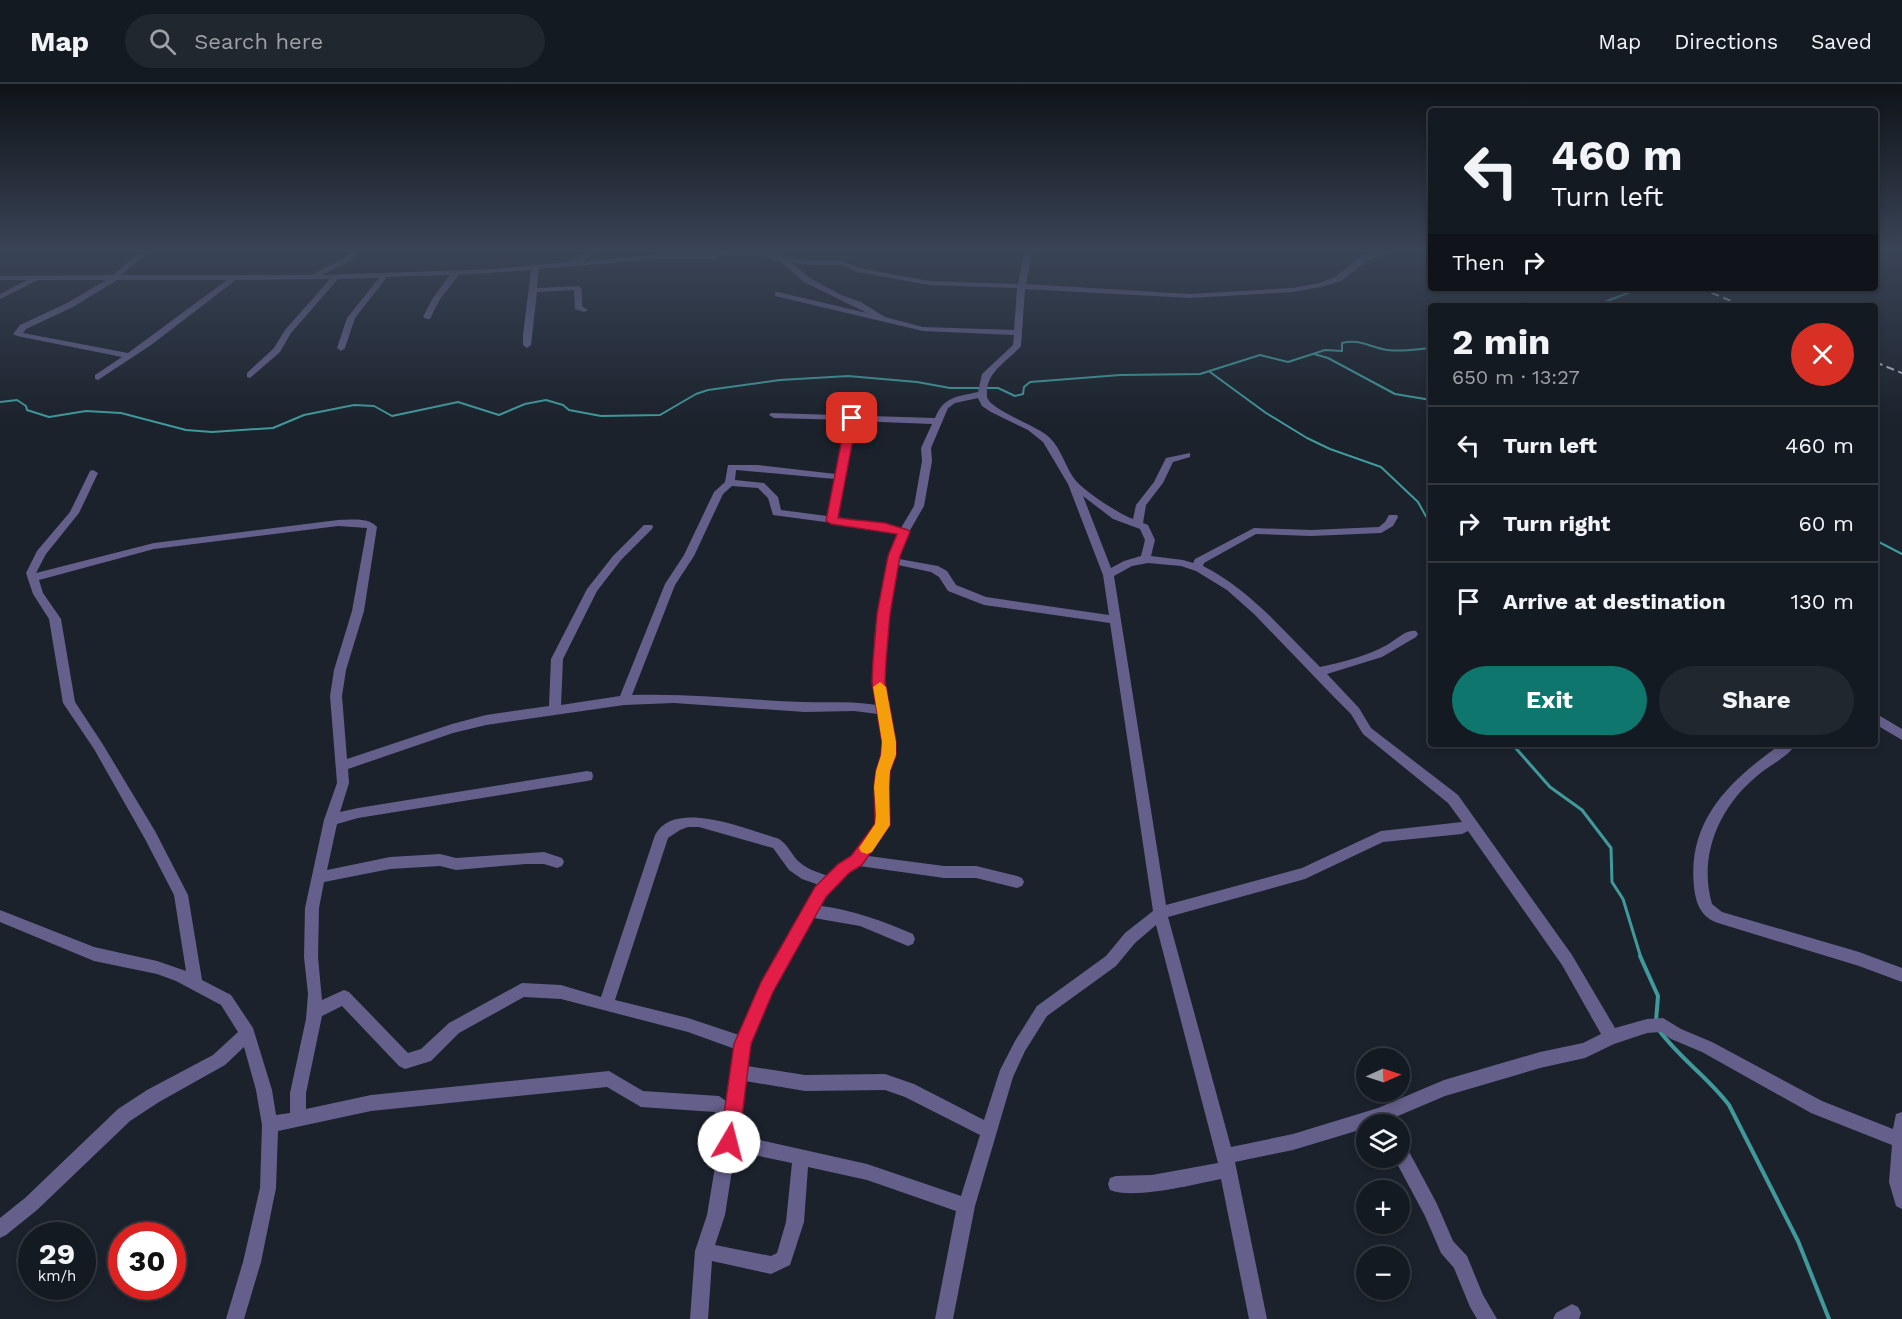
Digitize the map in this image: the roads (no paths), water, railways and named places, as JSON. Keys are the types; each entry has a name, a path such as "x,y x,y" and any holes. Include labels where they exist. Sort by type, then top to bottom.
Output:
{"street":[{"path":"62,309 23,327 17,334 118,352 129,356"},
{"path":"98,377 193,309"},
{"path":"250,375 277,350 288,332 308,309"},
{"path":"341,348 351,318 357,309"},
{"path":"427,317 431,309"},
{"path":"527,345 527,325 531,309"},
{"path":"580,309 584,310"},
{"path":"839,309 923,329 1018,333"},
{"path":"865,309 882,319"},
{"path":"1020,309 1017,346 985,376 983,389 985,404 1031,428 1047,440 1073,484 1108,575 1160,913 1226,1163 1258,1319"},
{"path":"699,1319 704,1251 716,1215 731,1134 742,1044 766,987 809,911 829,882 857,860 883,825 883,771 889,755 879,682 883,614 893,561 904,532 920,506 927,461 926,448 944,407 952,401 983,389"},
{"path":"774,415 937,421"},
{"path":"831,521 852,418"},
{"path":"1138,524 1140,505 1157,486 1169,460 1187,455"},
{"path":"730,483 731,467 840,477"},
{"path":"93,473 74,513 41,553 32,578 38,594 55,619 69,703 98,746 181,895 195,984"},
{"path":"624,700 670,584 689,556 719,492 730,483 761,485 773,497 777,513 885,527 904,532"},
{"path":"1073,484 1117,517 1138,524 1147,531 1150,540 1145,560"},
{"path":"1197,567 1199,561 1254,531 1311,533 1381,530 1389,524 1393,517"},
{"path":"32,578 154,546 338,523 367,524 372,527 358,611 340,670 336,696 335,712 343,766 343,783 331,820 312,908 311,957 315,994 314,1012 298,1093 298,1117"},
{"path":"555,710 557,659 592,589 617,558 648,527"},
{"path":"893,561 934,569 943,574 952,588 984,601 1116,620"},
{"path":"1108,575 1125,562 1174,561 1215,575 1243,597 1355,711 1367,730 1453,799 1567,960 1611,1037"},
{"path":"1318,672 1359,662 1388,651 1412,634"},
{"path":"343,766 452,729 486,720 624,700 674,698 805,707 854,706 883,710"},
{"path":"1878,720 1902,735"},
{"path":"1787,747 1760,766 1730,794 1711,825 1703,854 1701,881 1706,908 1718,917 1859,959 1902,977"},
{"path":"331,820 426,801 587,776"},
{"path":"606,1005 662,835 675,825 687,821 699,822 777,844 794,866 807,875 829,882"},
{"path":"944,1319 966,1206 1006,1076 1020,1046 1042,1011 1111,961 1130,938 1160,913 1305,873 1382,837 1462,828 1472,823"},
{"path":"317,878 390,863 440,860 456,864 526,858 544,858 557,862"},
{"path":"857,860 944,872 976,872 1017,882"},
{"path":"809,911 834,912 872,922 908,939"},
{"path":"0,916 95,954 158,966 176,973 226,1000 248,1033 264,1090 270,1125 268,1188 252,1263 235,1319"},
{"path":"314,1012 344,997 405,1061 425,1056 454,1028 522,990 561,992 688,1025 742,1044"},
{"path":"1394,1114 1444,1088 1540,1060 1585,1050 1611,1037 1647,1026 1663,1025 1817,1107 1901,1141"},
{"path":"0,1229 31,1204 124,1115 219,1059 248,1033"},
{"path":"738,1072 805,1083 885,1082 908,1090 990,1132"},
{"path":"270,1125 298,1117 371,1103 609,1079 641,1099 719,1104 731,1134 801,1158 867,1172 966,1206"},
{"path":"1902,1120 1897,1182 1902,1200"},
{"path":"1116,1184 1152,1183 1293,1142 1356,1126"},
{"path":"704,1251 771,1264 784,1259 795,1222 801,1158"},
{"path":"1409,1168 1431,1210 1447,1247 1461,1262 1476,1300 1488,1319"}],"waterway":[{"path":"0,402 17,400 26,406 27,410 49,417 86,411 121,413 186,430 212,432 273,428 304,415 354,405 374,406 392,416 458,402 499,415 525,404 546,400 563,405 569,410 601,416 660,415 696,394 708,390 780,380 848,376 917,382 950,388 998,388 1015,396 1023,394 1024,387 1030,382 1120,375 1200,374 1260,355 1288,362 1325,350 1342,351 1342,343 1348,342 1360,342 1393,351 1428,348"},
{"path":"1314,354 1328,358 1395,394 1428,400"},
{"path":"1210,372 1266,413 1307,438 1330,449 1381,467 1418,502 1428,520"},
{"path":"1878,542 1902,554"},
{"path":"1515,747 1550,787 1582,810 1611,848 1612,882 1623,899 1641,958"},
{"path":"1640,956 1658,996 1656,1021"},
{"path":"1659,1030 1729,1105 1798,1241 1829,1319"}],"railway":[{"path":"1878,363 1902,373"}]}
